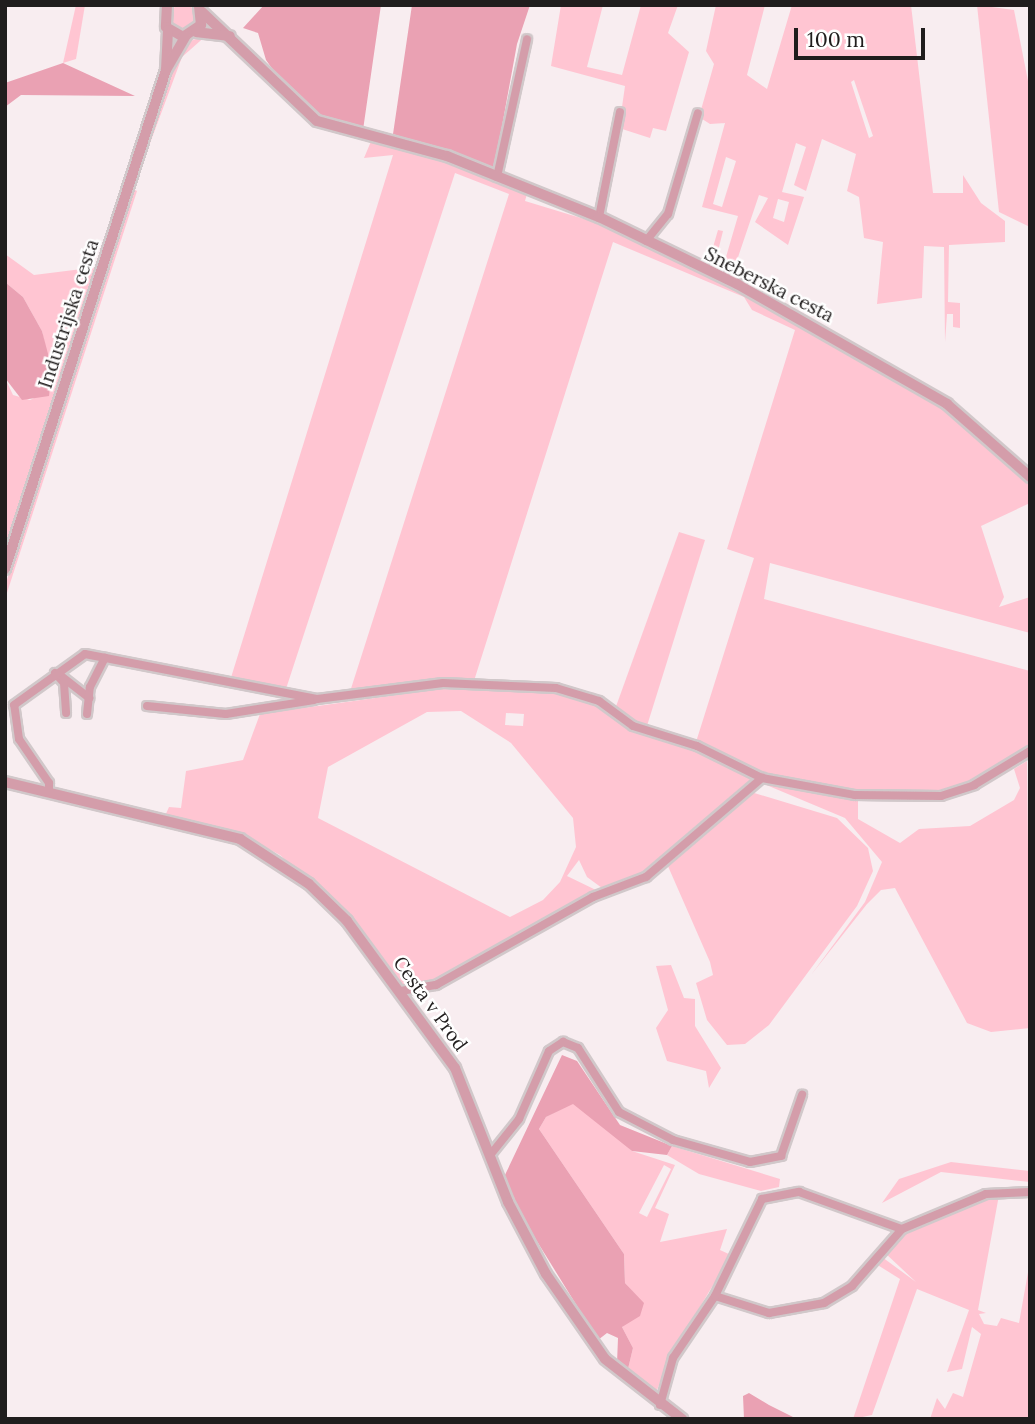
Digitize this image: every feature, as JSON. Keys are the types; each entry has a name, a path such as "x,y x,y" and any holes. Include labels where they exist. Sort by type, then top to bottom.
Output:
{"street":[{"path":"155,5 168,30 230,36"},
{"path":"163,16 167,5"},
{"name":"Industrijska cesta","path":"166,70 191,34 200,8"},
{"name":"Sneberska cesta","path":"200,8 317,121 468,164 599,217 752,292 921,387 990,436 1030,477"},
{"name":"Industrijska cesta","path":"5,569 166,70 168,30"},
{"path":"497,177 527,39"},
{"path":"599,217 620,112"},
{"path":"646,241 664,225 698,113"},
{"path":"49,793 50,783 19,740 14,705 76,657 105,658 317,699"},
{"path":"87,714 89,698 105,658"},
{"path":"55,673 89,698"},
{"path":"55,673 64,682 66,713"},
{"path":"147,706 226,713 443,683 556,688 599,701 633,726 697,746 762,778 855,795 941,796 974,785 1030,751"},
{"path":"401,991 436,985 593,897 646,877 762,778"},
{"name":"Cesta v Prod","path":"5,782 217,833 274,856 347,921 455,1068 546,1274 605,1359 681,1419"},
{"path":"491,1154 519,1119 549,1051 564,1042 578,1048 619,1112 673,1140 750,1162 781,1156 802,1095"},
{"path":"660,1405 673,1358 715,1296 754,1206 783,1191 902,1229"},
{"path":"715,1296 769,1312 824,1303 852,1286 902,1229 986,1194 1030,1192"}],"shaded area":[{"path":"183,4 192,8 196,17 192,26 183,30 174,26 170,17 174,8"},
{"path":"76,5 85,5 76,59 63,63"},
{"path":"264,5 381,5 363,130 321,118 288,91 266,60 258,33 243,28"},
{"path":"412,5 530,5 517,44 494,170 393,134"},
{"path":"561,5 603,5 587,67 622,75 641,5 678,5 668,33 689,52 666,131 653,128 650,138 619,128 625,86 551,66"},
{"path":"716,5 765,5 747,75 767,89 792,5 911,5 933,193 963,193 963,175 981,203 1005,221 1005,242 949,245 948,302 960,303 960,328 953,327 953,314 947,314 945,342 944,247 924,246 922,298 877,304 883,242 864,238 859,197 847,191 856,154 822,139 806,191 794,185 806,147 796,143 782,192 804,197 788,245 755,222 768,198 759,195 732,275 698,259 711,254 718,230 723,231 717,255 726,257 738,216 702,207 725,123 710,124 699,117 714,64 706,51","holes":["854,80 873,136 869,138 851,82","726,157 736,161 722,207 713,204","778,199 789,202 784,222 773,218"]},
{"path":"977,5 1014,10 1030,91 1030,227 999,212"},
{"path":"208,34 182,57 136,181 176,58 188,42"},
{"path":"63,63 135,96 21,95 5,107 5,83"},
{"path":"372,139 424,151 527,194 525,201 617,229 752,297 944,407 1007,458 1030,485 1030,503 981,526 1004,597 999,607 1030,597 1030,633 770,563 764,599 1030,671 1030,752 956,793 878,796 757,772 696,742 754,558 727,549 795,330 752,310 744,297 613,242 473,684 348,698 509,194 455,173 284,695 229,684 393,155 364,158"},
{"path":"133,189 137,191 5,599 5,586"},
{"path":"5,254 34,275 98,267 5,554 5,378 13,395 30,400 53,389 42,331 23,297 5,282"},
{"path":"5,282 23,297 42,331 52,369 49,396 22,400 5,378"},
{"path":"679,532 705,540 646,729 614,712"},
{"path":"440,689 557,692 593,702 625,724 683,743 753,778 752,783 645,874 602,888 587,877 579,860 567,876 598,891 427,988 402,986 344,913 280,855 256,842 165,816 169,807 181,808 186,771 243,760 260,714","holes":["461,711 511,743 573,818 576,847 560,882 543,900 510,917 318,818 328,767 427,712","506,713 524,714 523,726 505,725"]},
{"path":"1027,761 1030,1028 991,1032 967,1023 895,888 881,890 867,904 811,975 865,902 882,862 845,818 764,784 858,799 858,819 900,843 919,829 970,826 1014,800 1020,788 1014,769"},
{"path":"751,792 837,818 868,848 873,871 857,906 769,1025 745,1044 727,1045 707,1020 696,983 713,975 710,962 667,864"},
{"path":"671,965 684,998 695,999 695,1026 721,1068 709,1088 706,1071 667,1061 656,1028 668,1010 656,966"},
{"path":"562,1055 577,1061 620,1125 672,1146 667,1155 632,1151 573,1104 546,1117 539,1129 624,1254 625,1283 644,1303 640,1316 622,1327 633,1348 627,1373 617,1363 618,1338 607,1333 598,1340 517,1209 504,1177"},
{"path":"573,1103 585,1106 632,1151 675,1165 655,1208 669,1214 660,1242 727,1229 720,1250 731,1255 670,1357 655,1395 627,1373 633,1348 622,1327 643,1303 625,1283 624,1254 539,1129 546,1117","holes":["664,1165 671,1169 647,1217 639,1213"]},
{"path":"672,1146 780,1179 779,1187 761,1191 699,1174 667,1155"},
{"path":"951,1162 1030,1171 1030,1182 941,1172 882,1203 899,1179"},
{"path":"999,1195 978,1310 986,1313 979,1314 984,1324 997,1326 1001,1318 1019,1323 1030,1261 1030,1419 930,1419 937,1398 945,1409 953,1393 963,1397 981,1334 972,1327 962,1369 947,1372 969,1310 917,1289 872,1415 853,1419 900,1279 876,1264 882,1257 916,1282 885,1253 896,1240 909,1228"},
{"path":"749,1393 797,1419 744,1419 743,1396"}]}
